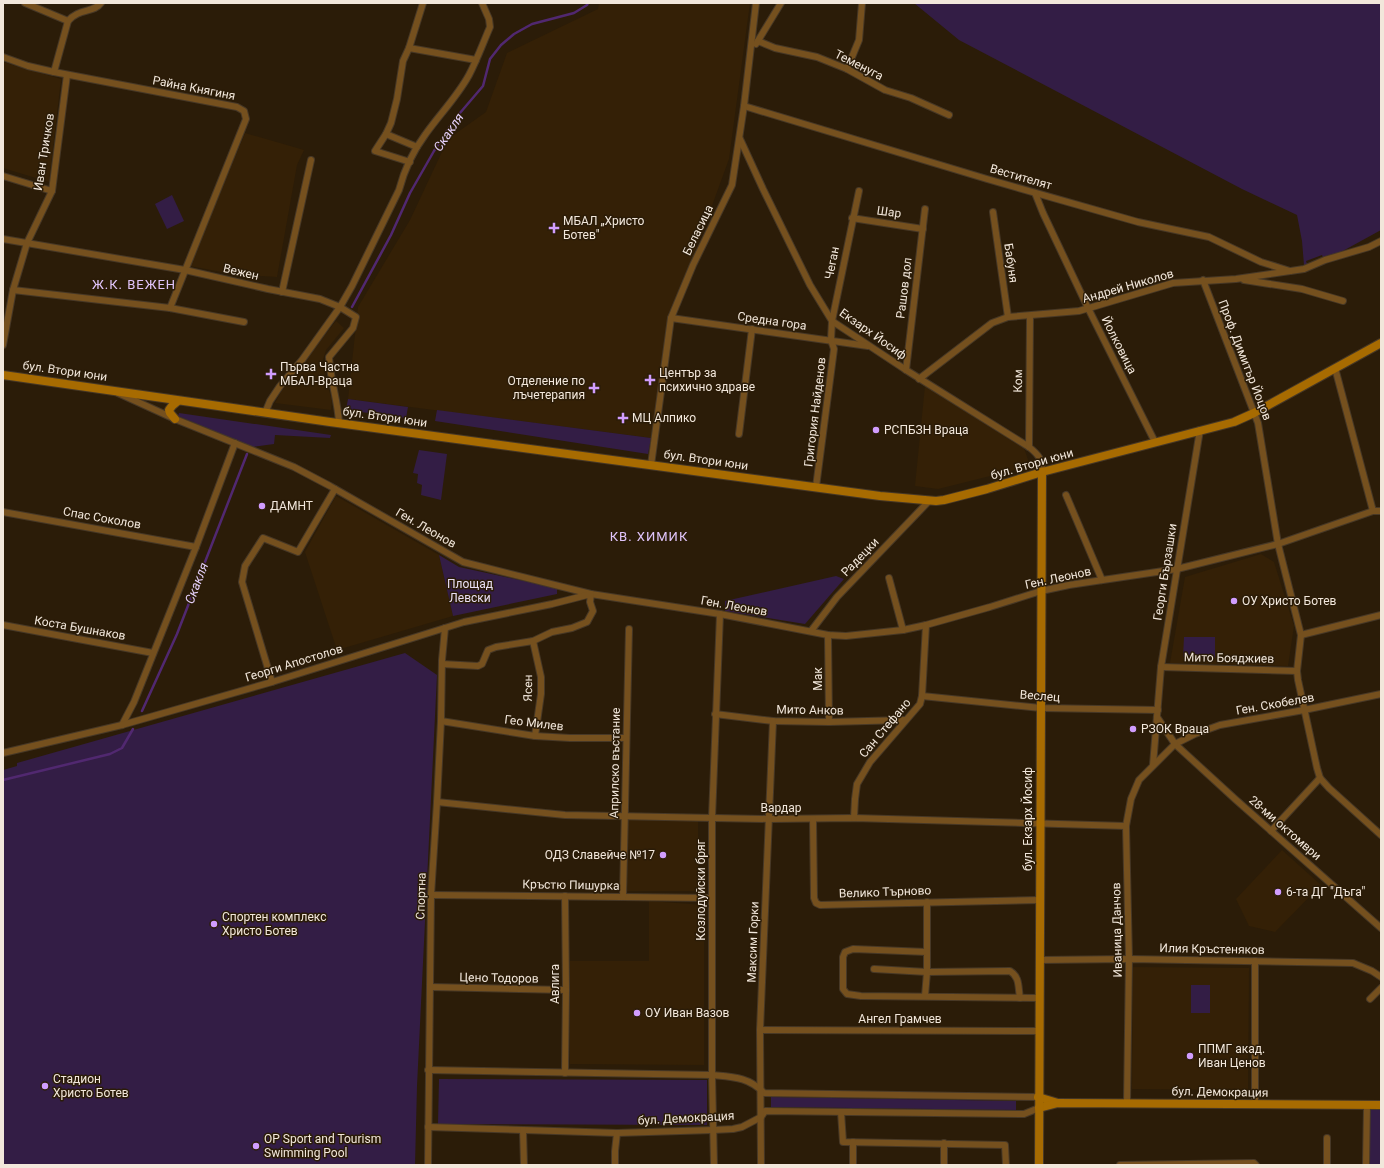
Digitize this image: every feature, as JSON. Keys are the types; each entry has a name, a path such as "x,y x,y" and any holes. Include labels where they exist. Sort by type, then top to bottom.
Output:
{"street":[{"path":"25,3 68,21"},
{"path":"54,72 68,21 77,13 94,9 101,3"},
{"path":"410,162 375,151 386,134 394,111 403,61 409,48 423,3"},
{"path":"265,413 270,401 280,386 302,360 340,307 352,286 399,190 404,174 416,147 469,75 490,27 489,19 482,3"},
{"name":"Беласица","path":"651,465 671,318 693,265 732,185 744,106 756,3"},
{"path":"750,54 781,3"},
{"path":"847,69 858,40 862,3"},
{"name":"Теменуга","path":"758,41 775,48 817,57 847,69 885,90 911,98 949,115"},
{"path":"409,48 476,60"},
{"name":"Райна Княгиня","path":"3,57 28,66 67,75 237,107 244,111 246,118 170,308"},
{"name":"Иван Тричков","path":"3,344 13,290 27,243 52,190 67,75"},
{"name":"Вестителят","path":"744,106 1035,193 1138,222 1209,237 1261,262 1290,271"},
{"path":"386,134 416,147"},
{"name":"Екзарх Йосиф","path":"739,137 756,176 810,285 832,321 919,379 1029,447 1039,456 1042,463 1042,472"},
{"path":"282,292 311,160"},
{"path":"3,176 52,190"},
{"name":"Чеган","path":"831,340 832,321 858,191"},
{"name":"Йолковица","path":"1035,193 1088,308 1155,442"},
{"name":"Рашов дол","path":"906,370 925,209"},
{"name":"Бабуня","path":"993,212 1008,317"},
{"name":"Шар","path":"852,218 923,228"},
{"name":"Вежен","path":"3,239 185,270 320,299 340,307 356,317 354,328 329,357 330,374 338,408 339,423"},
{"name":"Андрей Николов","path":"919,379 992,323 1008,317 1079,311 1173,283 1236,278 1304,269 1325,260 1370,247 1381,241"},
{"path":"1236,278 1302,289 1343,301"},
{"name":"Проф. Димитър Йоцов","path":"1203,280 1254,412 1260,434 1278,544 1302,635"},
{"path":"13,290 170,308 244,322"},
{"name":"Ком","path":"1029,447 1030,316"},
{"name":"Средна гора","path":"671,318 870,346"},
{"path":"739,434 752,329"},
{"name":"Григория Найденов","path":"816,487 834,349 831,340"},
{"name":"бул. Втори юни","path":"3,375 265,413 929,501 958,497 1015,482 1042,472 1234,422 1381,343"},
{"path":"1335,368 1373,511"},
{"name":"Ген. Леонов","path":"111,390 175,419 294,467 463,562 592,594 720,614 828,635 846,636 903,630 998,605 1041,590 1177,569 1278,544 1373,511 1381,511"},
{"path":"175,419 169,410 178,400"},
{"name":"Георги Бързашки","path":"1153,765 1161,667 1200,430"},
{"path":"122,725 134,702 196,547 235,443"},
{"name":"бул. Екзарх Йосиф","path":"1039,1165 1038,1097 1042,472"},
{"path":"272,682 242,582 245,566 263,538 298,552 335,489"},
{"path":"1066,495 1102,580"},
{"name":"Радецки","path":"811,631 837,597 929,501"},
{"name":"Спас Соколов","path":"3,512 196,547"},
{"path":"890,578 903,630"},
{"path":"442,664 478,666 482,664 488,650 496,647 533,641 552,632 572,628 587,622 593,611 590,602 592,594"},
{"name":"Георги Апостолов","path":"3,753 122,725 272,682 464,622 552,604 592,594"},
{"name":"Козлодуйски бряг","path":"714,1165 712,1075 712,818 720,614"},
{"path":"1381,615 1302,635 1296,671 1320,778 1381,835"},
{"name":"Сан Стефано","path":"854,818 857,784 870,762 920,704 922,696 926,625"},
{"name":"Коста Бушнаков","path":"3,626 153,653"},
{"name":"Спортна","path":"428,1165 431,895 445,628"},
{"name":"Априлско въстание","path":"623,897 629,629"},
{"name":"Мак","path":"828,635 829,722"},
{"name":"Ясен","path":"533,641 541,677 541,694 534,736"},
{"name":"Мито Бояджиев","path":"1161,667 1296,671"},
{"name":"Ген. Скобелев","path":"1153,765 1175,744 1195,734 1220,725 1381,694"},
{"name":"Веслец","path":"922,696 1041,708 1157,714"},
{"name":"Мито Анков","path":"715,714 774,721 829,722 905,720"},
{"name":"28-ми октомври","path":"1157,714 1175,744 1381,928"},
{"name":"Гео Милев","path":"441,721 534,736 570,738 626,738"},
{"name":"Максим Горки","path":"761,1165 760,1030 774,721"},
{"name":"Иваница Данчов","path":"1127,1102 1129,959 1126,826 1131,799 1139,780 1153,765"},
{"path":"1271,831 1320,778"},
{"name":"Вардар","path":"437,802 565,815 769,819 854,818 1040,822 1126,826"},
{"name":"Велико Търново","path":"813,819 814,898 816,903 820,905 1040,900"},
{"name":"Кръстю Пишурка","path":"431,895 712,898"},
{"name":"Авлига","path":"565,896 565,1073"},
{"path":"925,996 928,952 928,902"},
{"path":"928,952 853,949 845,952 843,957 843,989 847,994 861,996 1039,998"},
{"name":"Илия Кръстеняков","path":"1039,960 1129,959 1353,963 1381,977"},
{"path":"1255,961 1255,1104"},
{"path":"874,969 927,972 1010,971 1015,974 1017,978 1020,998"},
{"name":"Цено Тодоров","path":"430,987 566,990"},
{"path":"1370,999 1381,988"},
{"name":"Ангел Грамчев","path":"760,1030 1039,1031"},
{"name":"бул. Демокрация","path":"428,1070 712,1075 750,1082 764,1093 1038,1097 1058,1103"},
{"name":"бул. Демокрация","path":"428,1127 617,1133 738,1128 761,1117 765,1111 1024,1114 1058,1103 1127,1102 1381,1105"},
{"path":"1366,1165 1367,1105"},
{"path":"841,1112 843,1142 1005,1145 1006,1165"},
{"path":"523,1130 524,1165"},
{"path":"615,1165 614,1151 617,1133"},
{"path":"1327,1138 1328,1165"},
{"path":"853,1142 853,1165"},
{"path":"944,1143 944,1165"},
{"path":"1120,1165 1254,1163 1256,1165"}],"shaded area":[{"name":"МБАЛ „Христо Ботев\"","path":"599,3 750,3 729,159 701,236 670,314 651,438 348,399 358,307 410,220 448,139 486,112 507,53 598,9"},
{"path":"3,62 61,79 49,182 3,168"},
{"path":"245,133 304,150 297,165 277,277 232,274 190,266"},
{"path":"336,321 344,328 326,350 322,362 332,399 331,410 275,403 284,386"},
{"path":"925,386 1024,448 1030,466 938,489 915,486"},
{"path":"336,496 439,555 453,616 337,650 305,552"},
{"name":"ОУ Христо Ботев","path":"1261,554 1274,562 1294,626 1288,666 1170,663 1185,577"},
{"name":"ОДЗ Славейче №17","path":"628,820 698,820 698,891 627,891"},
{"name":"6-та ДГ \"Дъга\"","path":"1282,850 1321,885 1275,932 1249,926 1236,899"},
{"name":"ОУ Иван Вазов","path":"649,901 704,905 704,1065 570,1064 570,961 649,961"},
{"name":"ППМГ акад. Иван Ценов","path":"1133,967 1249,968 1248,1090 1132,1089"}],"green space":[{"path":"914,3 1381,3 1381,230 1330,258 1324,260 1322,255 1306,261 1307,264 1304,265 1302,241 1297,215 1242,189 959,40"},
{"path":"172,195 184,221 167,229 155,204"},
{"path":"348,399 408,407 406,418 346,410"},
{"path":"437,410 651,438 648,454 435,421"},
{"path":"179,413 331,435 330,438 275,435 274,444 252,447 178,416"},
{"path":"419,450 447,454 441,500 421,495 422,485 417,483 418,474 413,473"},
{"name":"Площад Левски","path":"439,555 459,567 557,588 557,594 453,616"},
{"path":"836,576 844,579 805,624 725,611 725,601"},
{"path":"1184,637 1215,637 1215,658 1183,657"},
{"name":"Спортен комплекс Христо Ботев","path":"405,653 437,675 417,1086 415,1165 3,1165 3,770 17,766 17,763"},
{"path":"1191,985 1210,985 1210,1013 1191,1013"},
{"path":"439,1079 707,1080 707,1125 438,1124"},
{"path":"771,1097 1016,1101 1016,1110 771,1107"},
{"path":"1367,1105 1381,1105 1381,1165 1367,1165"}],"waterway":[{"name":"Скакля","path":"352,307 391,235 410,193 434,151 454,120 483,86 490,59 501,45 514,34 532,24 574,13 588,3"},
{"name":"Скакля","path":"142,711 177,634 247,454"},
{"name":"Скакля","path":"3,780 110,754 122,748 133,729"}],"place":[{"name":"МБАЛ „Христо Ботев\"","path":"554,228"},
{"name":"Първа Частна МБАЛ-Враца","path":"271,374"},
{"name":"Център за психично здраве","path":"650,380"},
{"name":"Отделение по лъчетерапия","path":"594,388"},
{"name":"МЦ Алпико","path":"623,418"},
{"name":"РСПБЗН Враца","path":"876,430"},
{"name":"ДАМНТ","path":"262,506"},
{"name":"ОУ Христо Ботев","path":"1234,601"},
{"name":"РЗОК Враца","path":"1133,729"},
{"name":"ОДЗ Славейче №17","path":"663,855"},
{"name":"6-та ДГ \"Дъга\"","path":"1278,892"},
{"name":"Спортен комплекс Христо Ботев","path":"214,924"},
{"name":"ОУ Иван Вазов","path":"637,1013"},
{"name":"ППМГ акад. Иван Ценов","path":"1190,1056"},
{"name":"Стадион Христо Ботев","path":"45,1086"},
{"name":"OP Sport and Tourism Swimming Pool","path":"256,1146"}],"district":[{"name":"Ж.К. ВЕЖЕН","path":"134,284"},
{"name":"КВ. ХИМИК","path":"649,536"}]}
